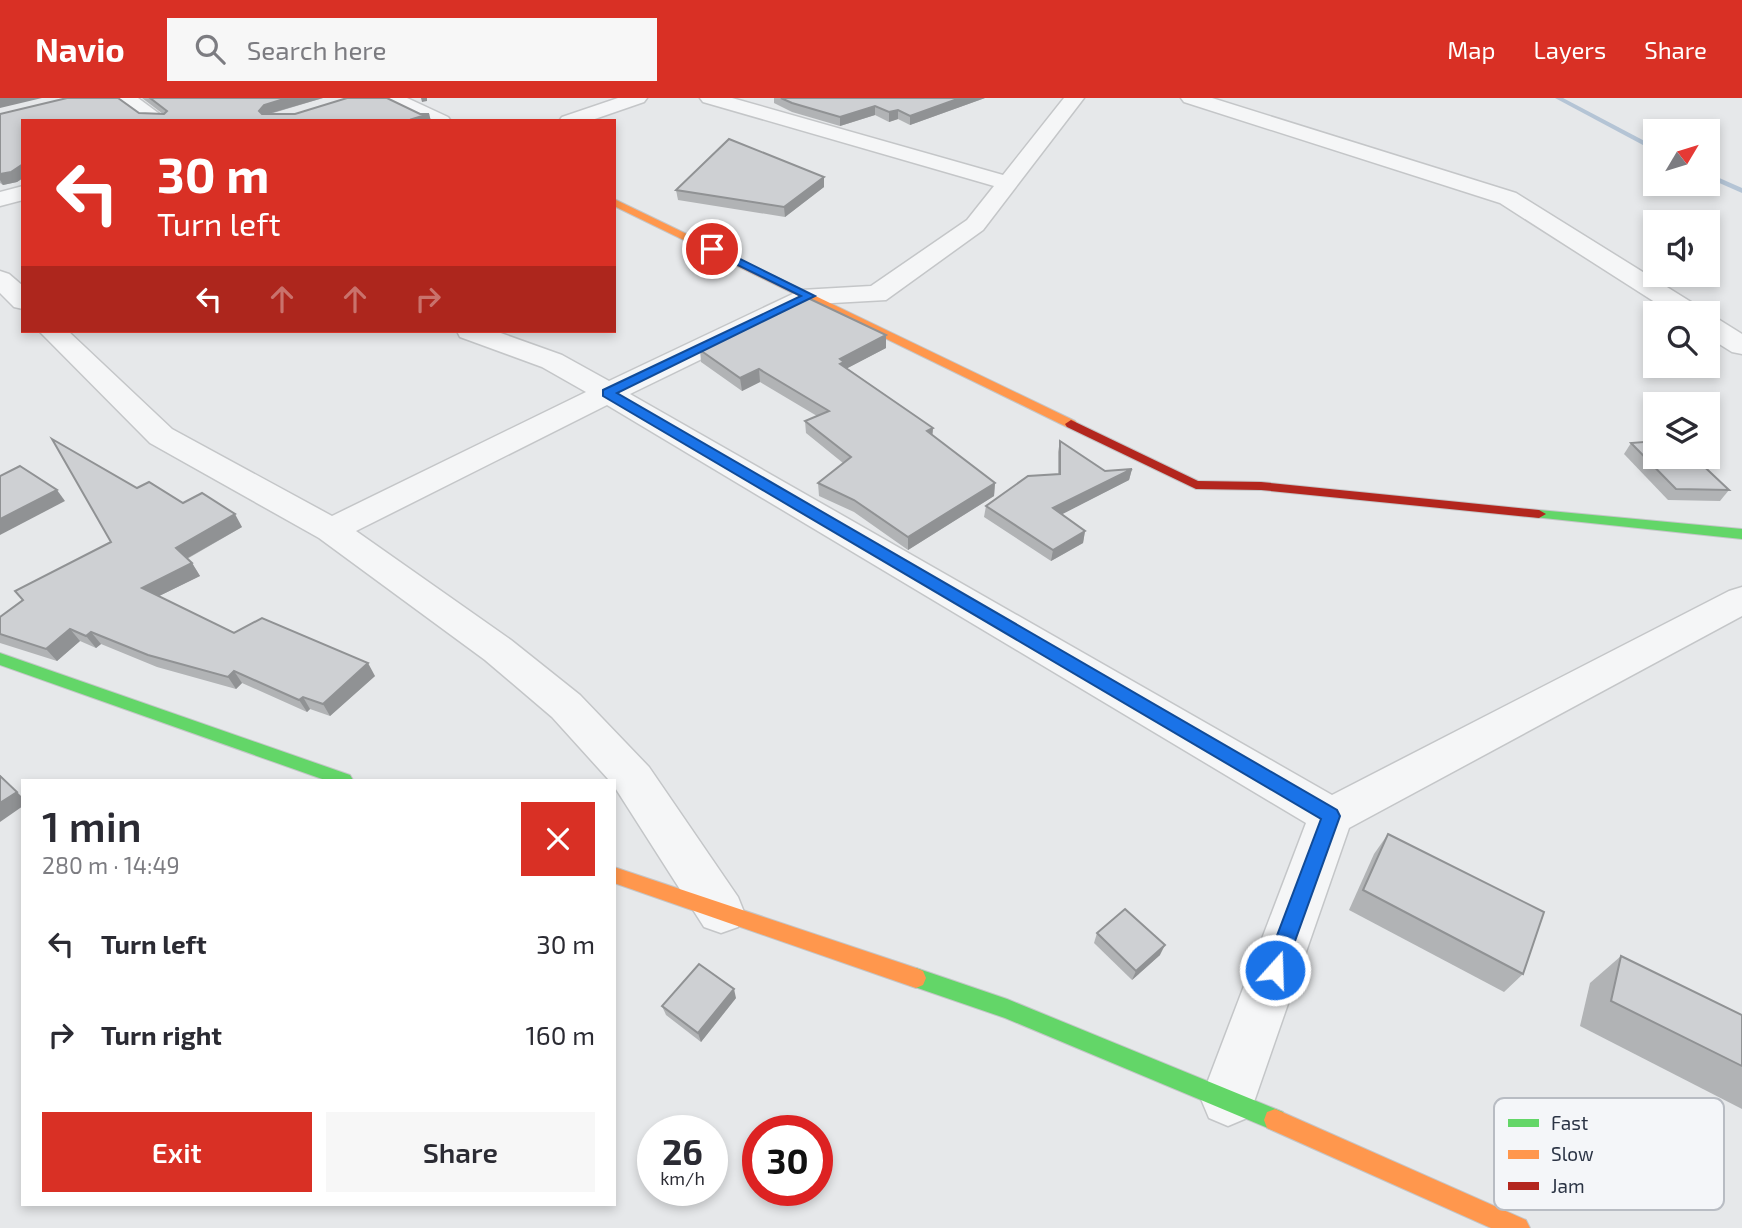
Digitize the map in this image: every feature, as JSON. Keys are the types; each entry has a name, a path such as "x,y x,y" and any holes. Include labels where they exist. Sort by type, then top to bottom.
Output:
{"street":[{"path":"125,98 156,119"},
{"path":"391,98 437,119"},
{"path":"575,119 636,98"},
{"path":"710,98 1008,183"},
{"path":"331,530 810,296 877,294 975,225 1074,98"},
{"path":"1191,98 1508,198 1671,301"},
{"path":"0,200 21,194"},
{"path":"616,203 1196,485 1261,486 1742,534"},
{"path":"0,279 21,301"},
{"path":"0,314 21,304"},
{"path":"1720,332 1742,346"},
{"path":"55,333 161,436 331,530 498,650 566,706 634,779 721,912"},
{"path":"475,333 552,361 1331,816"},
{"path":"1228,1099 1331,816 1742,600"},
{"path":"0,659 341,779"},
{"path":"616,876 1007,1009 1228,1099 1518,1228"}],"building":[{"path":"67,98 118,98 139,113 164,114 167,111 150,98 287,98 264,105 259,111 262,114 295,114 347,98 387,98 420,114 429,114 412,119 21,119 21,165 11,172 0,174 0,114"},
{"path":"781,98 960,98 910,116 898,110 889,112 875,106 840,117"},
{"path":"729,139 824,177 784,207 676,190"},
{"path":"808,298 886,335 840,359 844,362 840,364 933,428 927,431 995,483 908,537 854,500 818,483 851,457 805,421 829,411 759,369 740,378 700,350"},
{"path":"52,439 137,488 149,482 183,503 202,493 235,514 176,548 192,563 142,588 234,633 262,618 368,663 323,704 303,697 299,700 234,671 228,677 148,655 91,632 86,636 70,629 46,649 0,634 0,617 23,600 15,591 111,542"},
{"path":"1060,441 1105,471 1132,469 1053,508 1085,531 1053,550 986,506 1028,476 1060,474"},
{"path":"1643,442 1643,455 1631,443"},
{"path":"20,466 57,490 0,519 0,476"},
{"path":"1656,469 1707,469 1729,490 1676,489"},
{"path":"0,776 17,792 0,803"},
{"path":"1388,834 1544,912 1523,974 1363,890"},
{"path":"1125,909 1165,945 1136,971 1097,933"},
{"path":"1621,956 1742,1015 1742,1066 1611,1001"},
{"path":"699,964 734,989 698,1033 662,1006"}],"waterway":[{"path":"1558,98 1643,143"},
{"path":"1720,181 1742,191"}],"traffic: fast":[{"path":"1539,514 1742,534"},
{"path":"0,659 341,779"},
{"path":"916,978 1007,1009 1275,1120"}],"traffic: slow":[{"path":"616,203 1071,424"},
{"path":"616,876 916,978"},
{"path":"1275,1120 1518,1228"}],"traffic: jam":[{"path":"1071,424 1196,485 1261,486 1539,514"}],"route":[{"path":"712,249 810,296 608,393 1331,816 1275,970"}]}
